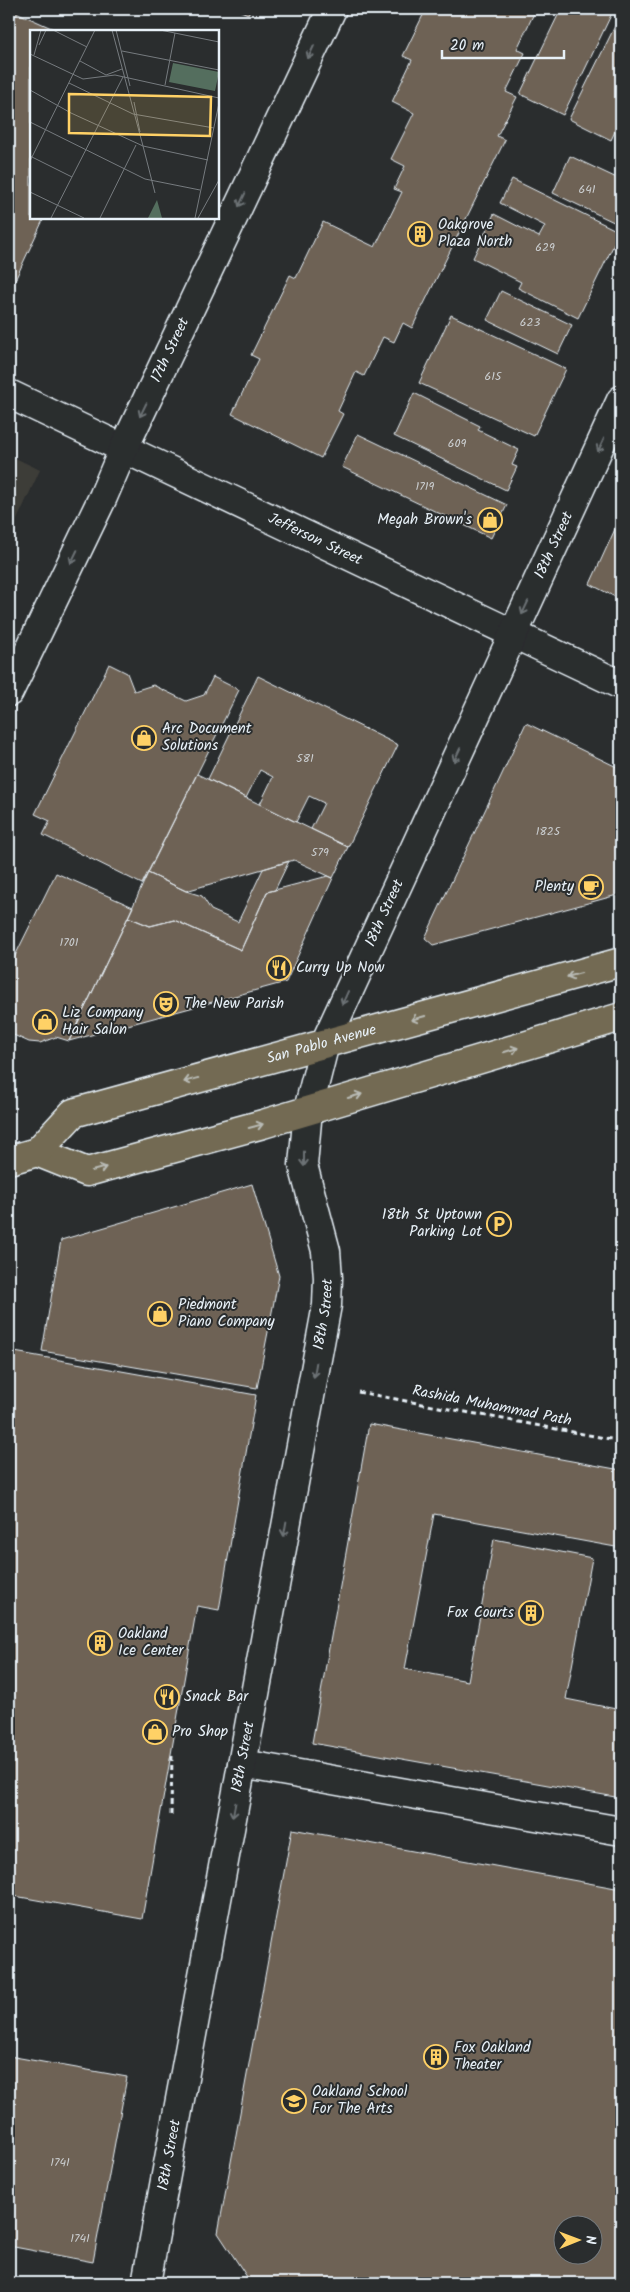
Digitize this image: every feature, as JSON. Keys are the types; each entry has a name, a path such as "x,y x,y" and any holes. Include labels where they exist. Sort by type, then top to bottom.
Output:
{"main road":[{"name":"San Pablo Avenue","path":"38,1152 73,1113 621,962"},
{"path":"9,1160 38,1152 87,1172 308,1110 621,1017"}],"street":[{"name":"17th Street","path":"9,692 103,497 124,448 332,9"},
{"name":"Jefferson Street","path":"9,394 621,685"},
{"name":"18th Street","path":"146,2283 326,1305 328,1278 326,1251 303,1165 308,1110 325,1043 621,400"},
{"path":"242,1764 621,1831"}],"path":[{"name":"Rashida Muhammad Path","path":"358,1392 621,1441"},
{"path":"171,1815 172,1754"}],"shaded area":[{"path":"9,455 40,470 9,537"}],"building":[{"path":"9,9 56,30 30,30 30,219 44,219 9,293"},
{"path":"236,9 251,9 248,14"},
{"name":"Oakgrove Plaza North","path":"426,9 536,9 517,49 525,53 506,92 517,97 497,136 505,140 412,328 403,323 394,342 383,337 364,376 356,372 338,411 343,414 321,458 232,414 259,359 251,355 290,275 296,278 323,222 375,247 402,192 394,189 405,166 391,159 414,113 392,102 412,60 403,56"},
{"path":"561,9 614,9 563,115 520,94"},
{"path":"621,14 621,119 611,140 569,119"},
{"path":"570,156 621,180 617,194 621,196 620,225 553,193"},
{"path":"512,179 620,232 578,318 518,288 521,282 473,258 494,214 539,237 545,226 500,203"},
{"path":"501,291 572,325 558,354 487,320"},
{"path":"451,315 566,369 534,436 419,383"},
{"path":"414,393 480,426 478,430 519,450 512,465 517,467 506,490 394,436"},
{"path":"358,434 507,505 491,538 342,467"},
{"path":"621,516 621,600 590,584"},
{"name":"Arc Document Solutions","path":"109,664 127,673 134,691 153,685 186,701 204,695 213,677 239,690 142,884 43,835 50,821 35,814"},
{"path":"258,676 398,745 348,847 311,829 324,803 309,796 296,822 260,804 273,777 260,770 246,798 208,779"},
{"path":"526,723 621,769 621,894 433,945 425,938"},
{"path":"197,774 348,847 333,878 294,860 186,891 148,873"},
{"path":"289,861 275,890 267,892 241,950 174,920 150,926 128,917 148,873 186,891 202,896 211,910 238,922 263,869"},
{"path":"56,873 133,907 69,1041 56,1037 40,1043 29,1042 9,1033 9,968"},
{"path":"328,876 333,878 286,982 69,1041 128,917 150,926 174,920 241,950 267,892"},
{"name":"Piedmont Piano Company","path":"252,1184 279,1276 257,1388 42,1351 61,1240"},
{"name":"Oakland Ice Center","path":"9,1351 256,1395 219,1610 197,1606 142,1919 9,1895"},
{"name":"Fox Courts","path":"369,1424 621,1470 621,1548 434,1514 405,1669 468,1681 494,1539 592,1558 566,1699 621,1710 621,1798 312,1743"},
{"name":"Fox Oakland Theater","path":"292,1829 621,1889 621,2283 251,2283 218,2233"},
{"path":"9,2056 127,2077 93,2262 9,2246"}],"place":[{"name":"Oakgrove Plaza North","path":"420,234"},
{"name":"Megah Brown's","path":"490,520"},
{"name":"Arc Document Solutions","path":"144,738"},
{"name":"Plenty","path":"591,887"},
{"name":"Curry Up Now","path":"279,968"},
{"name":"The New Parish","path":"166,1004"},
{"name":"Liz Company Hair Salon","path":"45,1022"},
{"name":"18th St Uptown Parking Lot","path":"499,1224"},
{"name":"Piedmont Piano Company","path":"160,1314"},
{"name":"Fox Courts","path":"531,1613"},
{"name":"Oakland Ice Center","path":"100,1643"},
{"name":"Snack Bar","path":"167,1697"},
{"name":"Pro Shop","path":"155,1732"},
{"name":"Fox Oakland Theater","path":"436,2057"},
{"name":"Oakland School For The Arts","path":"294,2101"}]}
